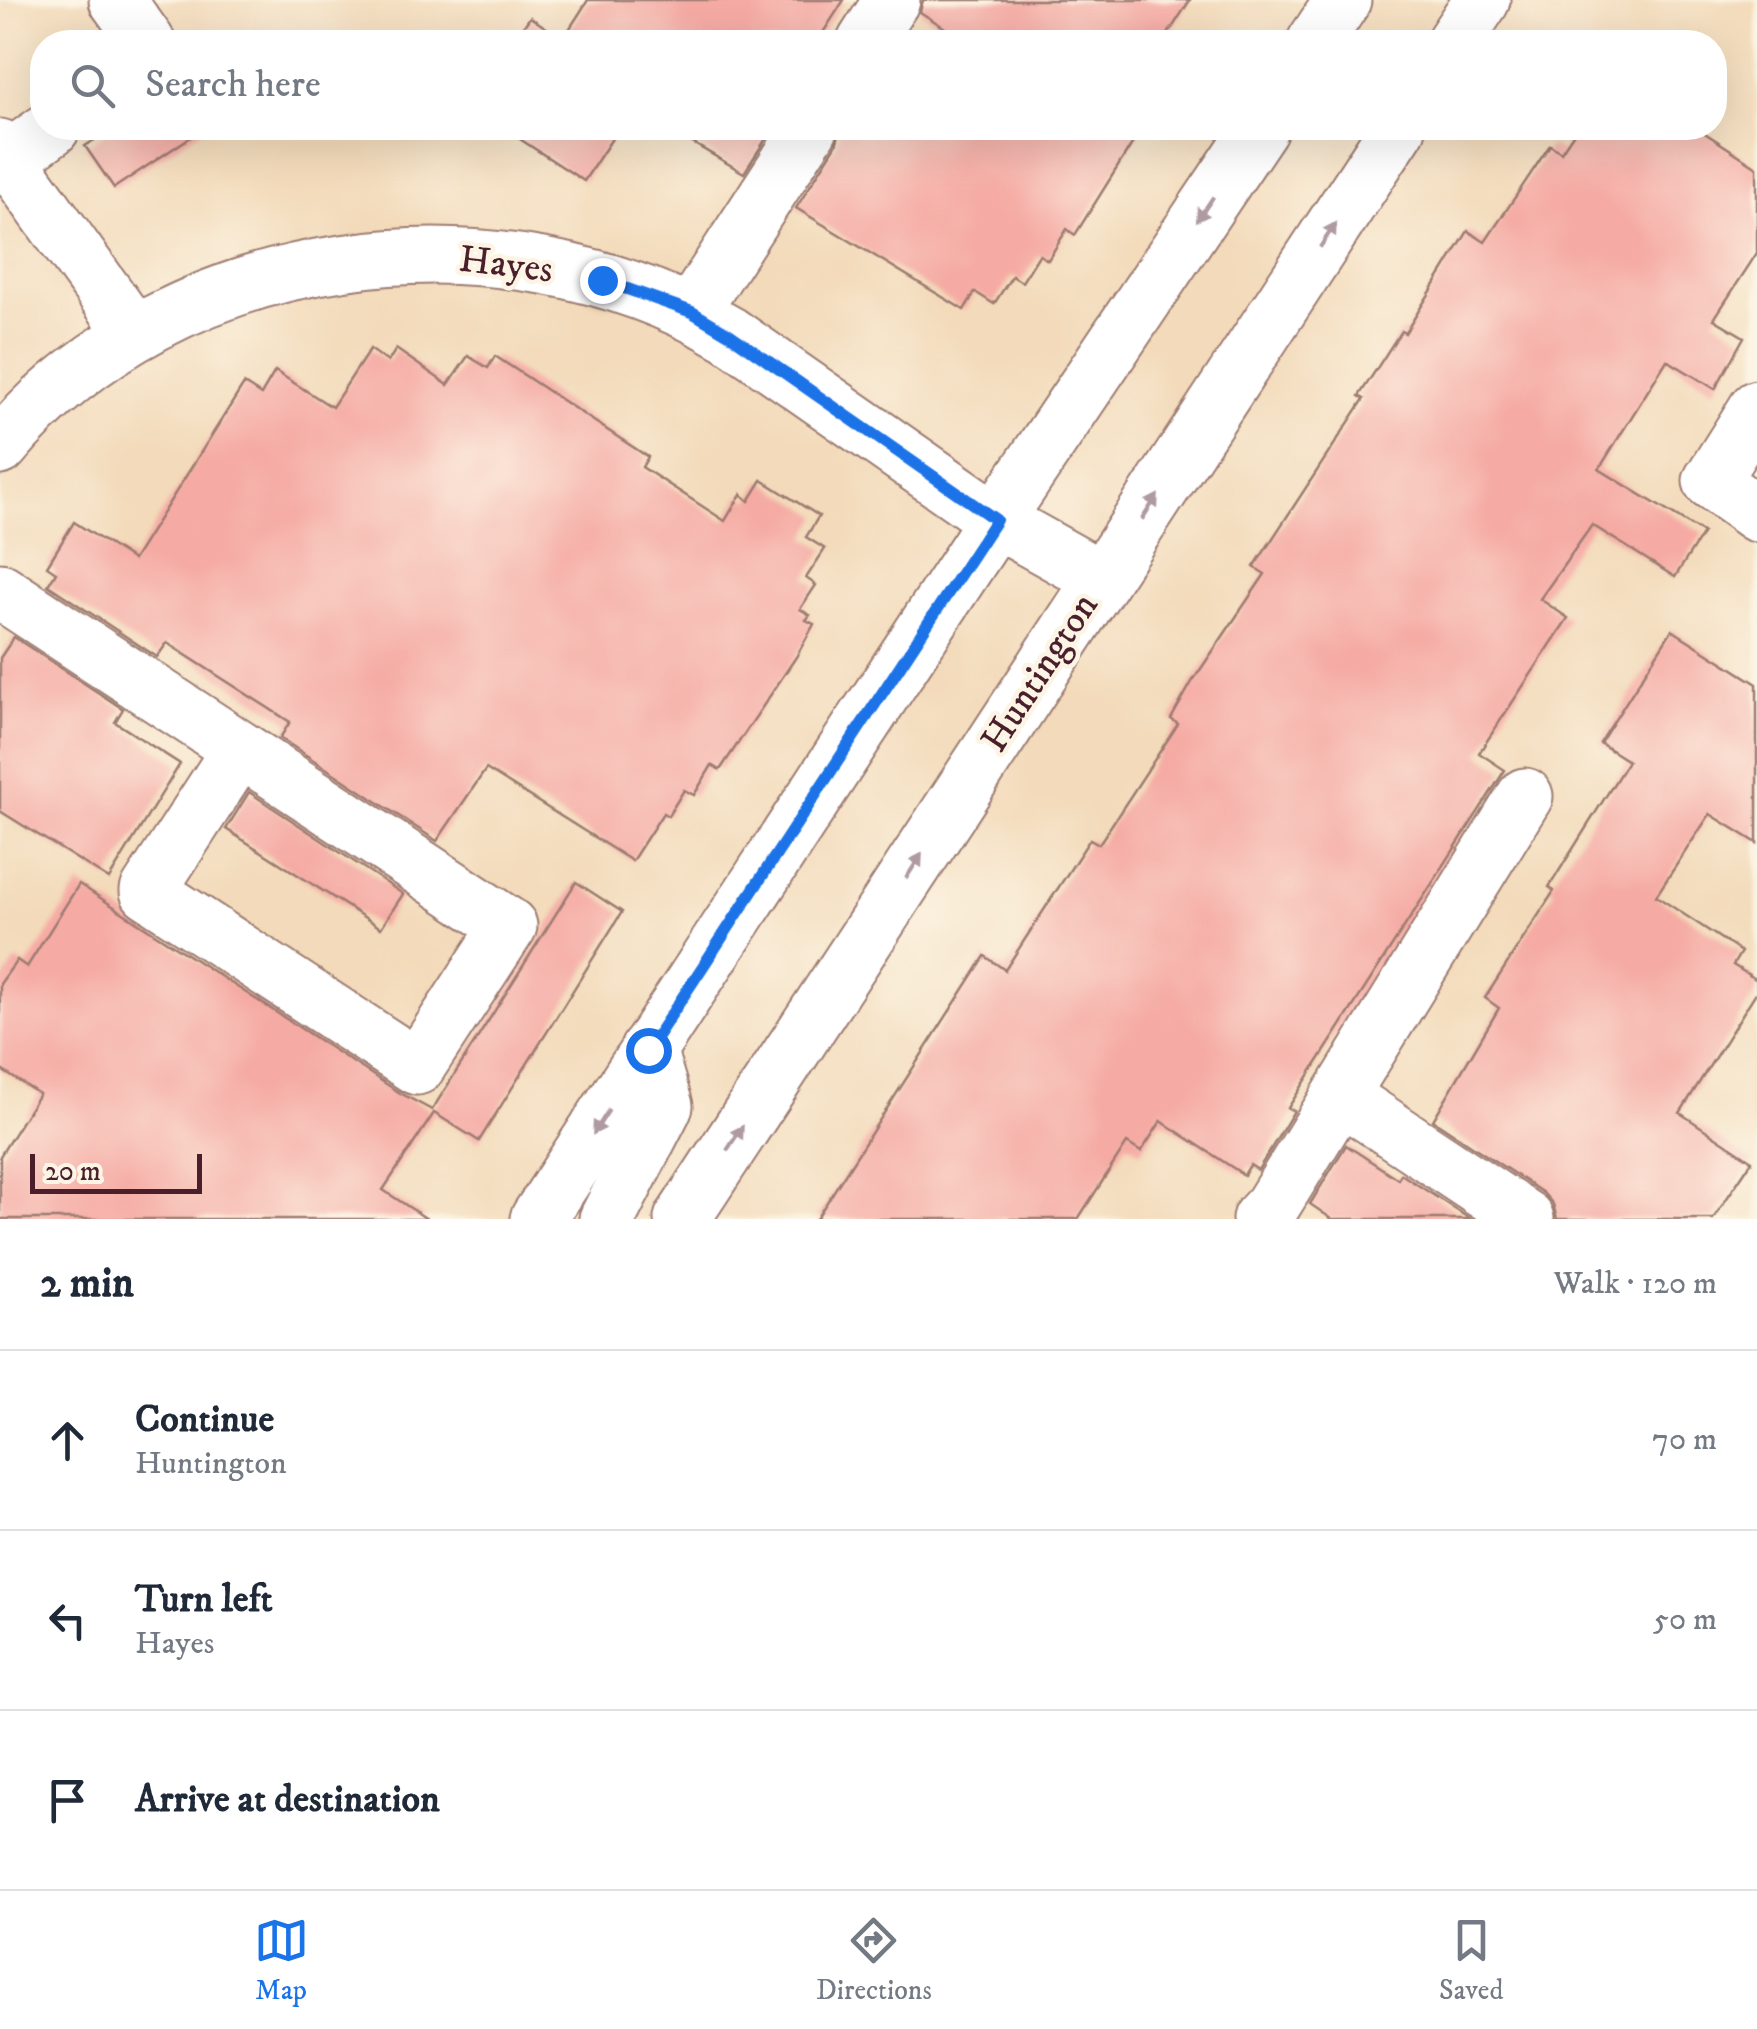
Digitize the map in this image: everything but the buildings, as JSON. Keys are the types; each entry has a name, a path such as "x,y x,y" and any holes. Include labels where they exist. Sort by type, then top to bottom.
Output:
{"street":[{"path":"117,0 138,30"},
{"path":"873,30 892,0"},
{"path":"1323,30 1343,0"},
{"path":"1462,30 1482,0"},
{"path":"32,140 3,157 133,332"},
{"path":"692,312 802,140"},
{"path":"538,1219 996,520 1252,140"},
{"name":"Huntington","path":"682,1219 1390,140"},
{"name":"Hayes","path":"0,447 23,419 76,372 133,332 202,298 268,277 406,257 477,257 540,264 602,280 692,312 996,520 1102,579"},
{"path":"1757,408 1711,481 1757,514"},
{"path":"0,592 240,749 509,926 417,1068 148,891 240,749"},
{"path":"1260,1219 1272,1206 1525,796"},
{"path":"607,1219 665,1106 648,1050"},
{"path":"1340,1096 1526,1219"}],"route":[{"path":"602,280 692,312 729,334 996,520 648,1050"}]}
